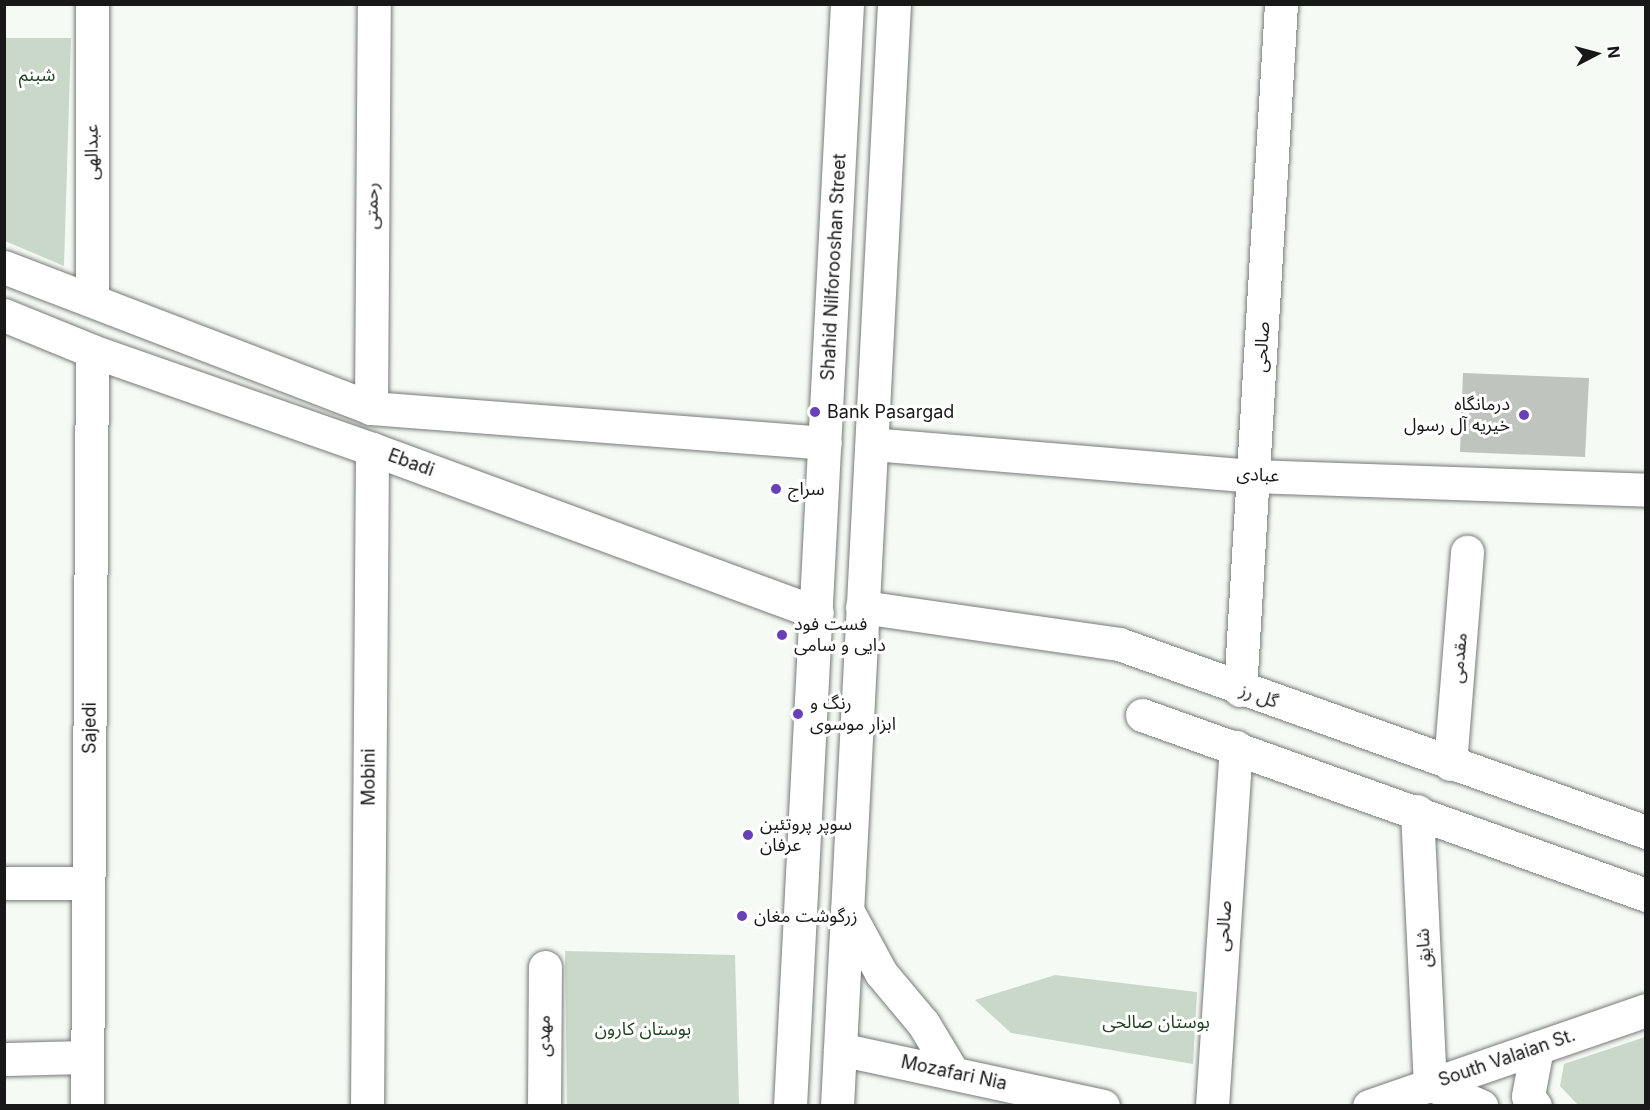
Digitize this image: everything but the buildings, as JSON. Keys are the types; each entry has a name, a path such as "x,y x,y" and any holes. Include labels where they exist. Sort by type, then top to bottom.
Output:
{"street":[{"name":"عبدالهی","path":"92,4 92,300"},
{"name":"رحمتی","path":"371,408 374,4"},
{"name":"Shahid Nilforooshan Street","path":"790,1102 847,4"},
{"path":"790,1102 837,1105 894,4"},
{"name":"صالحی","path":"1240,690 1281,4"},
{"path":"4,267 371,408 825,443"},
{"name":"Ebadi","path":"4,315 92,351 372,449 817,613"},
{"name":"Sajedi","path":"87,1106 92,351"},
{"name":"عبادی","path":"825,443 872,444 1254,476 1646,490"},
{"name":"Mobini","path":"367,1106 372,449"},
{"name":"مقدمی","path":"1450,764 1467,552"},
{"name":"گل رز","path":"862,607 1119,644 1240,690 1646,832"},
{"path":"1142,715 1417,811 1646,895"},
{"name":"صالحی","path":"1212,1106 1236,747"},
{"name":"شایق","path":"1417,811 1430,1084"},
{"path":"4,883 88,883"},
{"path":"847,910 881,973 923,1023 953,1073"},
{"name":"مهدی","path":"544,1106 545,966"},
{"name":"South Valaian St.","path":"1369,1106 1646,1010"},
{"name":"Mozafari Nia","path":"792,1035 840,1049 1103,1106"},
{"path":"1535,1106 1528,1096 1537,1047"},
{"path":"4,1059 87,1057"},
{"path":"1430,1084 1481,1106"}],"green space":[{"name":"شبنم","path":"5,38 71,38 64,266 5,241"},
{"name":"بوستان کارون","path":"565,951 735,955 739,1105 567,1105"},
{"name":"بوستان صالحی","path":"1055,975 1197,992 1193,1064 1011,1033 975,1000"},
{"path":"1645,1037 1645,1105 1578,1105 1560,1086 1564,1064"}],"place":[{"name":"Bank Pasargad","path":"815,412"},
{"name":"درمانگاه خیریه آل رسول","path":"1524,415"},
{"name":"سراج","path":"776,489"},
{"name":"فست فود دایی و سامی","path":"782,635"},
{"name":"رنگ و ابزار موسوی","path":"798,714"},
{"name":"سوپر پروتئین عرفان","path":"748,835"},
{"name":"زرگوشت مغان","path":"742,916"}]}
